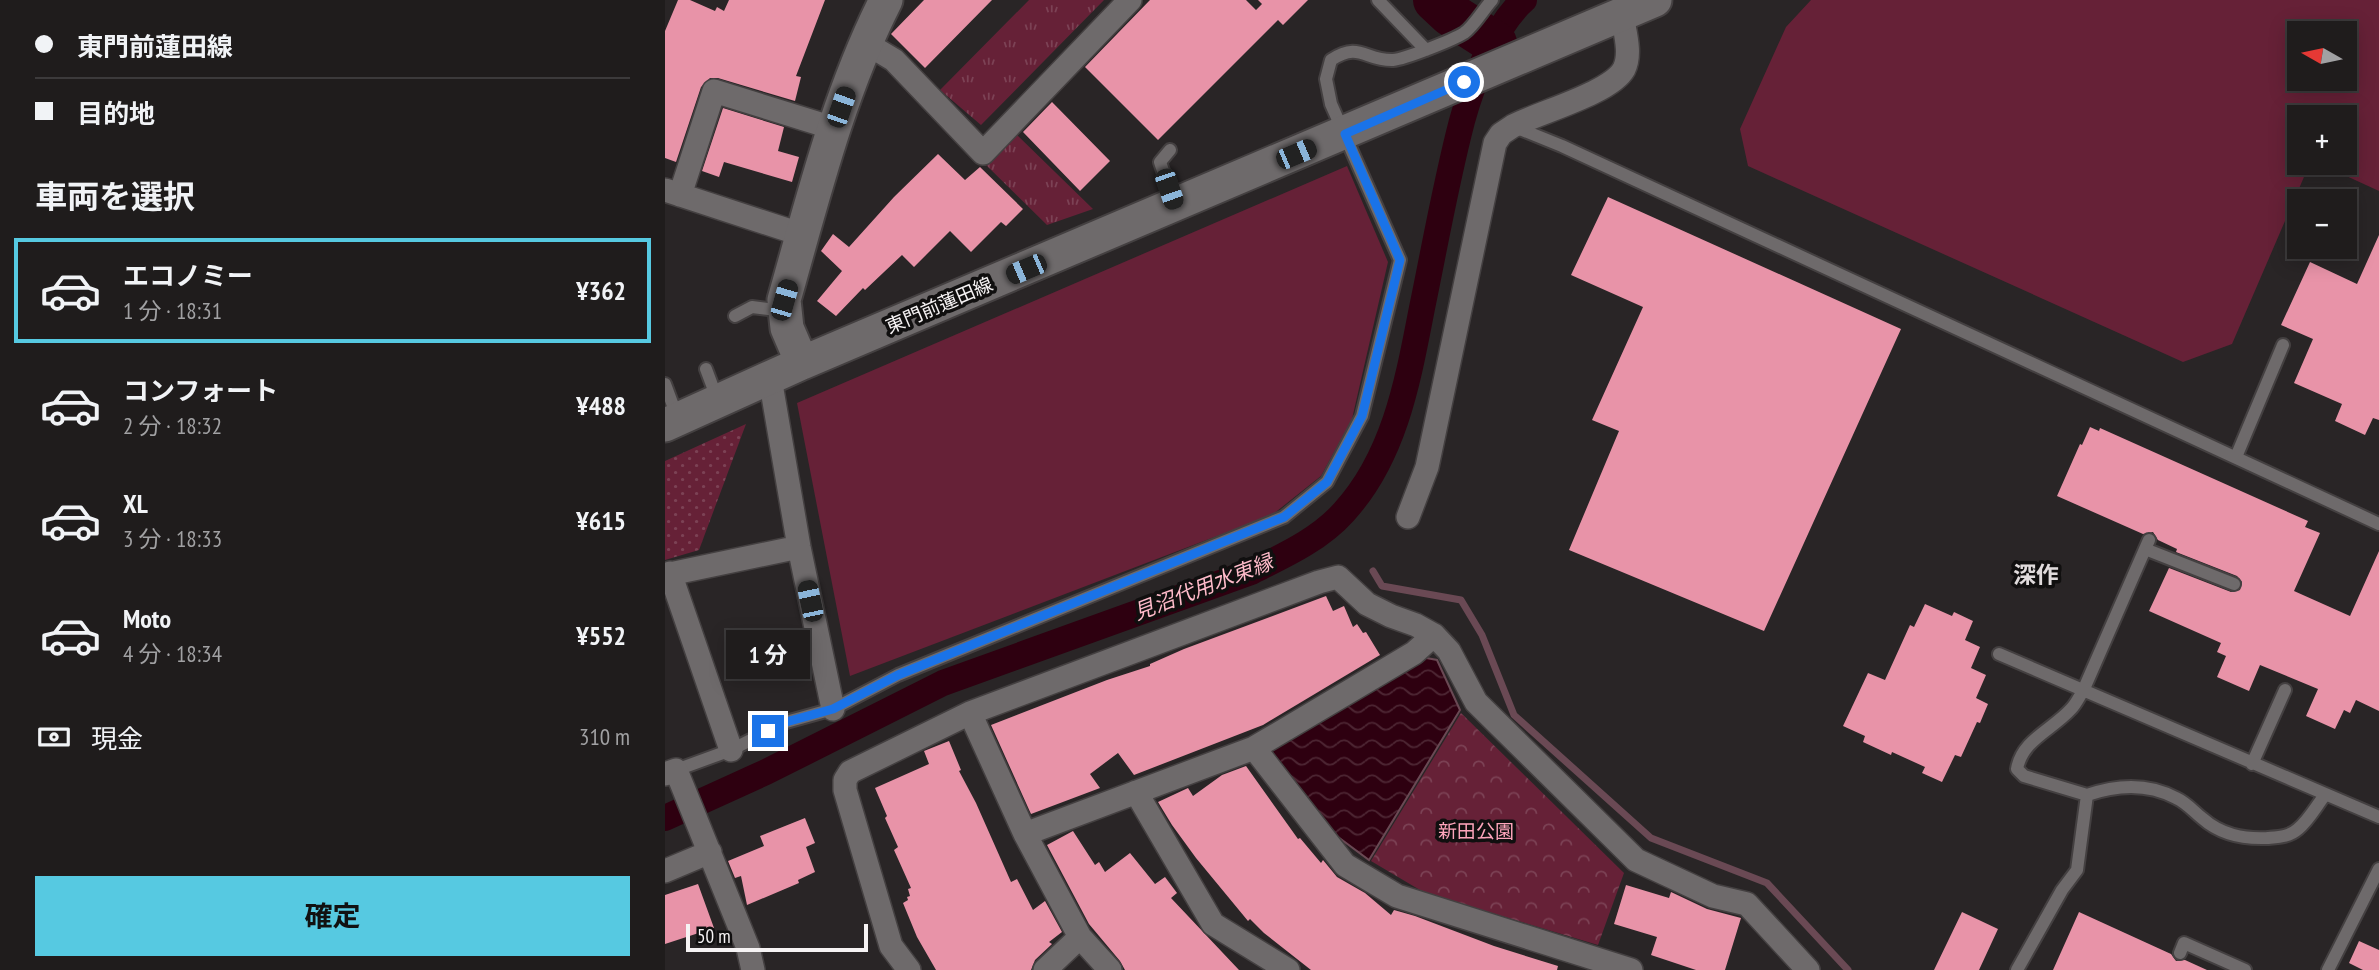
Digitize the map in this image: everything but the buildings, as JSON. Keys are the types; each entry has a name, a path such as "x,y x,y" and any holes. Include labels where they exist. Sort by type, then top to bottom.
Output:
{"main road":[{"path":"802,363 787,328 784,300 833,128 865,42 886,0"},
{"name":"東門前蓮田線","path":"672,422 802,363 1655,0"}],"street":[{"path":"865,42 894,60 983,153 1130,0"},
{"path":"1408,517 1427,467 1491,157 1501,134 1513,126 1612,83 1625,68 1627,49 1622,14"},
{"path":"803,235 673,193 713,91 833,128"},
{"path":"770,378 799,547 833,709"},
{"path":"731,750 667,574 799,547"},
{"path":"909,970 891,946 845,790 845,780 850,772 970,713 1338,577 1367,604 1434,635 1449,651 1476,702 1636,860 1713,896 1747,904 1808,970"},
{"path":"1025,834 1254,748 1414,653 1434,635"},
{"path":"970,713 1025,834 1080,937 1110,970"},
{"path":"1254,748 1345,865 1397,897 1631,970"},
{"path":"674,775 710,852 748,948 753,970"},
{"path":"1136,792 1213,924 1288,970"},
{"path":"665,872 710,852"},
{"path":"1045,970 1080,937"}],"lane":[{"path":"1378,0 1426,50"},
{"path":"1476,0 1480,13"},
{"path":"674,775 786,722 833,709 910,670 1284,517 1327,482 1362,416 1400,260 1331,104 1326,79 1331,60 1343,53 1357,51 1394,60 1426,50 1465,33 1492,0"},
{"path":"1513,126 1562,146 2379,524"},
{"path":"1170,150 1160,162 1175,206"},
{"path":"735,316 752,307 784,311"},
{"path":"2236,457 2283,345"},
{"path":"706,369 718,401"},
{"path":"665,384 672,422"},
{"path":"2234,583 2147,545 2084,691 2072,709 2028,745 2019,758 2017,769 2024,776 2087,795 2110,787 2135,787 2157,791 2175,797 2221,832 2250,838 2285,836 2298,829 2325,794"},
{"path":"1999,654 2379,817"},
{"path":"2252,764 2285,690"},
{"path":"2017,970 2062,890 2077,870 2087,795"},
{"path":"2328,970 2379,869"},
{"path":"2180,953 2184,943 2245,970"}],"green space":[{"path":"1029,0 1104,0 981,125 940,90"},
{"path":"1811,0 2379,0 2379,191 2344,175 2357,175 2357,105 2287,105 2287,175 2305,175 2299,189 2287,189 2287,216 2232,344 2183,362 1748,166 1740,129 1786,27"},
{"path":"1014,132 1093,209 1047,225 983,162"},
{"path":"1347,166 1388,262 1352,419 1321,476 1272,515 850,676 797,403"},
{"path":"746,424 699,550 665,560 665,461"},
{"name":"新田公園","path":"1461,713 1624,873 1598,945 1425,893 1371,861"}],"water":[{"path":"1421,657 1437,660 1460,710 1369,860 1330,831 1272,761 1272,746"}],"waterway":[{"path":"1435,0 1450,14 1495,43"},
{"name":"見沼代用水東縁","path":"665,818 766,772 943,683 1251,572 1300,546 1334,522 1376,467 1397,416 1466,106 1494,40 1503,24 1524,0"},
{"path":"1373,571 1382,586 1461,600 1482,635 1514,715 1651,838 1767,883 1848,970"}],"district":[{"name":"深作","path":"2036,574"}],"route":[{"path":"768,731 786,722 833,709 898,675 1284,517 1327,482 1362,416 1400,260 1345,134 1464,82"}]}
